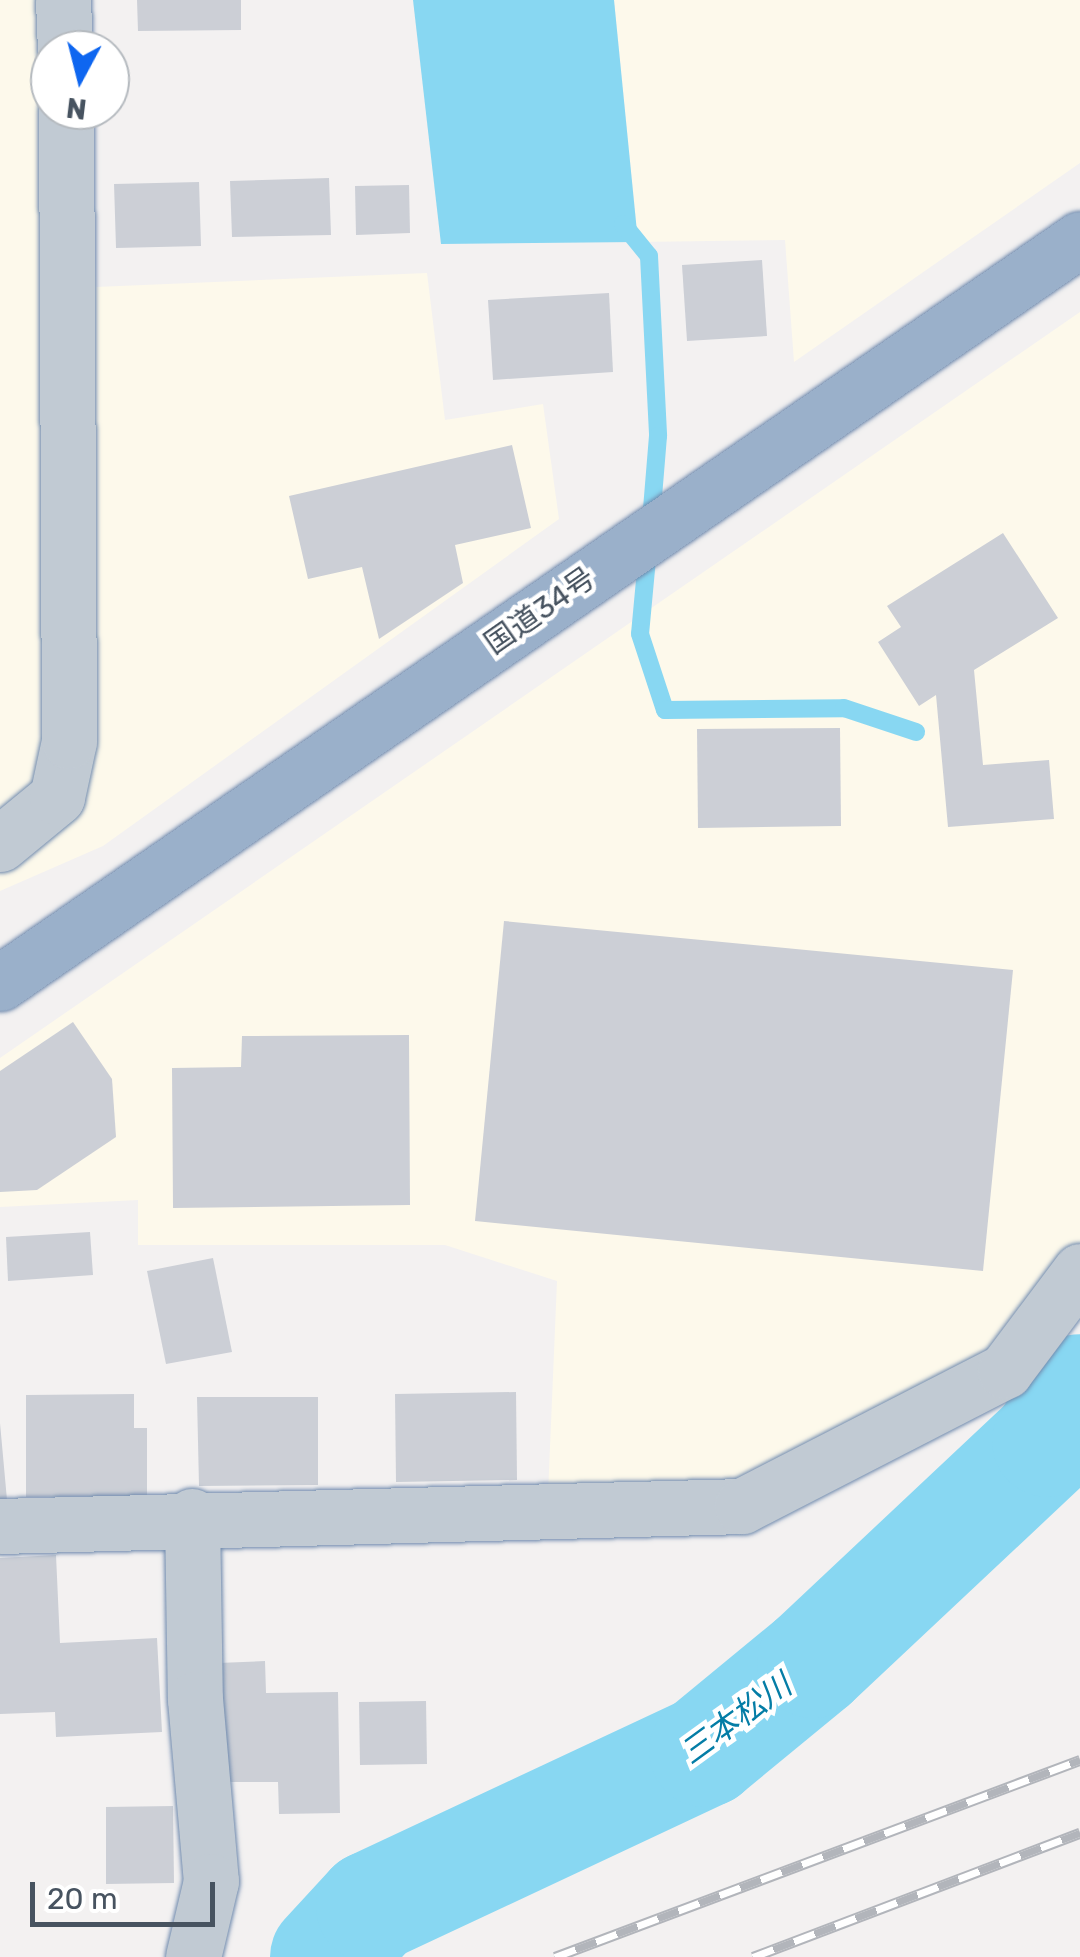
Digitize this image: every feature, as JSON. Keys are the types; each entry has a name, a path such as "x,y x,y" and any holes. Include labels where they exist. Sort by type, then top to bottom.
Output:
{"highway":[{"name":"国道34号","path":"0,983 1080,238"}],"street":[{"path":"63,0 64,30"},
{"path":"0,844 57,797 69,741 66,130"},
{"path":"0,1526 192,1516 742,1506 1006,1371 1080,1271"},
{"path":"192,1516 195,1699 211,1882 193,1957"}],"shaded area":[{"path":"0,0 84,0 64,30 30,30 30,130 90,130 96,287 427,273 445,420 543,404 559,519 103,846 0,891"},
{"path":"614,0 1080,0 1080,163 794,362 785,240 638,242"},
{"path":"1080,312 1080,1271 1005,1371 742,1506 547,1518 557,1281 445,1245 138,1245 138,1200 0,1207 0,1058"}],"water":[{"path":"413,0 614,0 638,242 441,244"}],"building":[{"path":"137,0 241,0 241,30 138,31"},
{"path":"329,178 331,235 232,237 230,181"},
{"path":"199,182 201,246 116,248 114,184"},
{"path":"409,185 410,233 356,235 355,186"},
{"path":"762,260 767,336 687,341 682,265"},
{"path":"609,293 613,372 493,380 488,300"},
{"path":"512,445 531,528 455,545 463,583 379,639 362,567 308,579 289,496"},
{"path":"1003,533 1058,618 974,670 983,765 1049,760 1054,819 948,827 936,695 919,706 878,642 901,627 887,606"},
{"path":"840,728 841,826 698,828 697,729"},
{"path":"504,921 1013,970 983,1271 475,1221"},
{"path":"73,1022 112,1079 116,1137 37,1190 0,1192 0,1071"},
{"path":"409,1035 410,1205 173,1208 172,1068 241,1067 242,1036"},
{"path":"90,1232 93,1275 8,1281 6,1237"},
{"path":"213,1258 232,1352 166,1364 147,1271"},
{"path":"516,1392 517,1480 396,1482 395,1394"},
{"path":"134,1394 134,1428 147,1428 147,1496 26,1497 26,1395"},
{"path":"197,1397 318,1397 318,1485 199,1486"},
{"path":"0,1423 7,1500 0,1500"},
{"path":"56,1555 60,1643 157,1638 162,1732 56,1737 55,1712 0,1714 0,1558"},
{"path":"265,1661 266,1693 338,1692 340,1813 279,1814 278,1782 219,1782 218,1663"},
{"path":"426,1701 427,1764 360,1765 359,1702"},
{"path":"173,1806 174,1883 106,1884 106,1807"}],"waterway":[{"path":"623,224 649,256 658,436 651,522"},
{"path":"648,548 640,634 665,710 844,708 916,732"},
{"name":"三本松川","path":"326,1957 372,1907 705,1751 813,1662 1048,1441 1080,1390"}],"railway":[{"path":"555,1957 1080,1760"},
{"path":"753,1957 1080,1833"}]}
